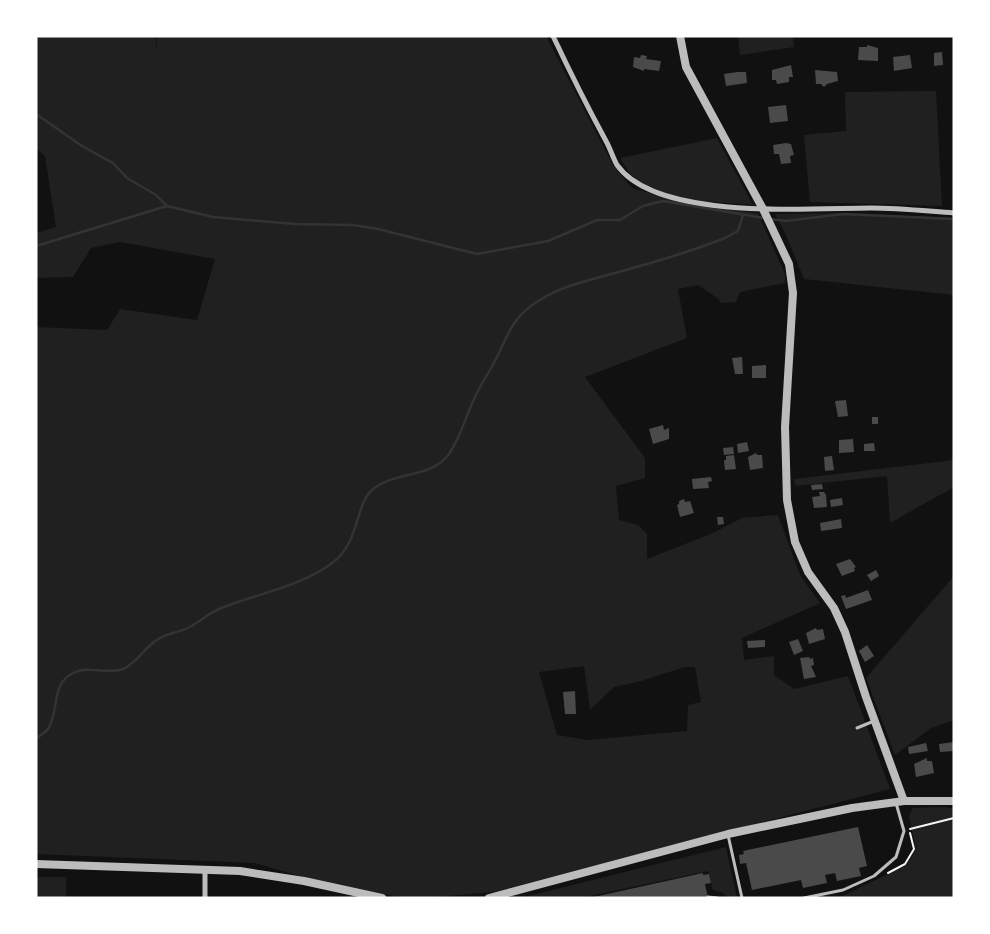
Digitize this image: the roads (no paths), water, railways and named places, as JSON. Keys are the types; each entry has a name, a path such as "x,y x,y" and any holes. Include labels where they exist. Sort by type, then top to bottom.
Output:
{"street":[{"path":"553,36 592,118 618,165 640,186 689,202 764,211 874,208 954,213"},
{"path":"680,36 686,67 764,211 789,264 793,293 785,427 788,510 796,542 808,572 834,608 845,632 874,721 904,801"},
{"path":"489,898 502,897 728,834 852,808 904,801 954,801"},
{"path":"36,864 260,873 382,898"},
{"path":"205,870 205,898"}],"lane":[{"path":"857,728 874,721"},
{"path":"804,898 843,890 874,876 896,857 904,831 895,802"},
{"path":"728,834 742,898"},
{"path":"708,897 717,898"}],"waterway":[{"path":"36,114 82,146 113,163 127,178 156,195 167,206 213,217 295,224 353,225 378,229 477,254 548,241 597,220 620,220 643,206 663,201 764,218"},
{"path":"36,246 167,206"},
{"path":"770,219 786,221 843,214 954,219"},
{"path":"37,738 48,729 52,722 58,691 61,684 73,673 85,670 117,671 123,669 134,662 156,640 188,628 219,609 311,576 337,559 349,542 363,504 372,490 390,480 432,468 449,454 474,399 511,328 531,306 541,299 572,285 671,257 725,238 738,231 743,215"}]}
